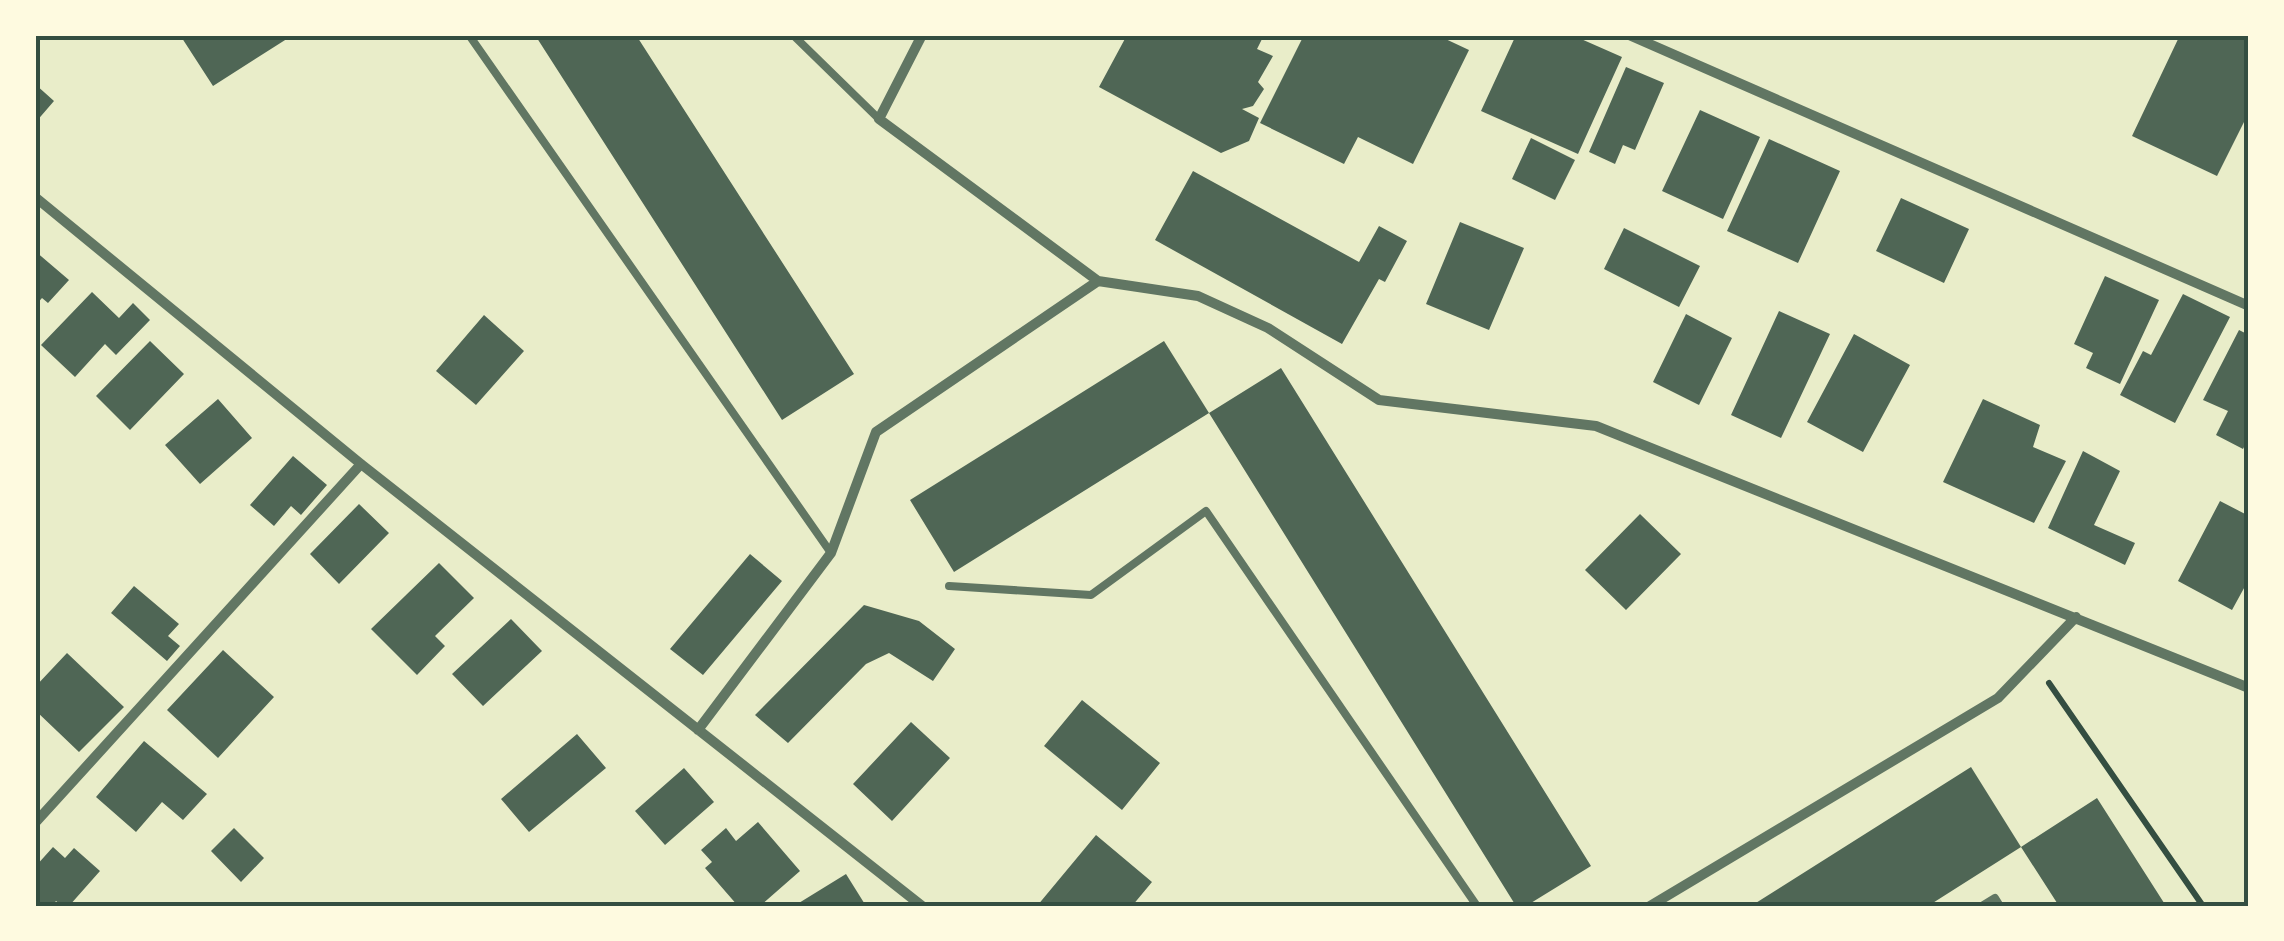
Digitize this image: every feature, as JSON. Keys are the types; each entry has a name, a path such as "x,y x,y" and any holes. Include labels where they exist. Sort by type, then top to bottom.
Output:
{"street":[{"path":"922,35 879,120 1098,281 1198,296 1268,328 1378,400 1596,426 2249,688"},
{"path":"1629,35 2249,306"},
{"path":"35,197 361,464 922,906"},
{"path":"698,730 831,553 876,432 1098,281"},
{"path":"35,823 361,464"},
{"path":"1650,906 1998,698 2076,617"}],"lane":[{"path":"469,35 831,553"},
{"path":"793,35 879,120"},
{"path":"949,586 1091,595 1206,510 1477,906"},
{"path":"1982,906 1995,898 2000,906"}],"path":[{"path":"2034,661 2203,906"}],"building":[{"path":"180,35 293,35 213,86"},
{"path":"535,35 636,35 854,374 782,420"},
{"path":"1127,35 1264,35 1257,49 1273,56 1258,82 1264,89 1253,106 1242,109 1259,118 1249,141 1221,153 1099,87"},
{"path":"1304,35 1437,35 1469,50 1413,164 1358,137 1344,164 1260,123"},
{"path":"1516,35 1572,35 1622,57 1578,154 1481,111"},
{"path":"2180,35 2249,35 2249,112 2217,176 2132,136"},
{"path":"1626,67 1664,83 1635,150 1623,145 1615,164 1589,152"},
{"path":"35,84 54,101 35,123"},
{"path":"1700,110 1760,137 1723,219 1662,191"},
{"path":"1531,138 1575,160 1555,200 1512,179"},
{"path":"1769,139 1840,171 1798,263 1727,231"},
{"path":"1193,171 1359,262 1379,226 1407,241 1385,282 1379,279 1342,344 1155,240"},
{"path":"1901,198 1969,229 1944,283 1876,251"},
{"path":"1460,222 1524,248 1489,330 1426,304"},
{"path":"1624,228 1700,266 1679,307 1604,269"},
{"path":"35,251 69,280 48,303 42,298 35,306"},
{"path":"2105,276 2159,300 2120,384 2086,368 2093,353 2074,344"},
{"path":"92,292 119,318 133,303 150,320 116,355 105,344 75,377 41,345"},
{"path":"2183,294 2230,317 2175,423 2120,395 2143,351 2151,355"},
{"path":"1779,311 1830,334 1781,438 1731,415"},
{"path":"1686,314 1732,338 1699,405 1653,382"},
{"path":"484,315 524,351 476,405 436,371"},
{"path":"2239,330 2249,335 2249,437 2243,449 2216,435 2228,411 2203,400"},
{"path":"1854,334 1910,365 1863,452 1807,422"},
{"path":"150,341 184,374 130,430 96,396"},
{"path":"1164,341 1209,413 954,572 910,500"},
{"path":"1281,368 1591,866 1526,906 1516,906 1209,413"},
{"path":"218,399 252,438 200,484 165,445"},
{"path":"1983,399 2040,425 2033,447 2066,461 2034,523 1943,482"},
{"path":"2083,451 2120,471 2094,525 2135,543 2125,565 2048,528"},
{"path":"293,456 327,485 301,515 291,506 274,526 250,505"},
{"path":"2220,501 2249,516 2249,579 2232,610 2178,581"},
{"path":"359,504 389,533 339,584 310,554"},
{"path":"1640,514 1681,554 1626,610 1585,570"},
{"path":"750,554 782,581 703,675 670,649"},
{"path":"439,563 474,598 435,636 445,646 417,675 371,629"},
{"path":"134,586 179,624 168,636 180,646 167,661 111,613"},
{"path":"864,605 919,621 955,649 933,681 889,653 866,664 788,743 755,715"},
{"path":"511,619 542,651 483,706 452,674"},
{"path":"223,650 274,697 218,758 167,710"},
{"path":"67,653 124,707 79,752 35,710 35,687"},
{"path":"1082,700 1160,763 1122,810 1044,746"},
{"path":"911,722 950,758 892,821 853,784"},
{"path":"577,734 606,768 529,832 501,799"},
{"path":"144,741 207,794 183,820 162,802 136,832 96,797"},
{"path":"1971,767 2021,847 1928,906 1751,906"},
{"path":"684,768 714,802 665,845 635,811"},
{"path":"2097,798 2166,906 2059,906 2021,847"},
{"path":"758,822 800,871 760,906 738,906 705,868 712,862 701,850 726,828 736,841"},
{"path":"234,828 264,858 241,882 211,851"},
{"path":"1096,835 1152,882 1132,906 1037,906"},
{"path":"53,847 65,858 74,848 100,871 69,906 56,901 52,906 35,906 35,867"},
{"path":"846,874 866,906 794,906"}]}
